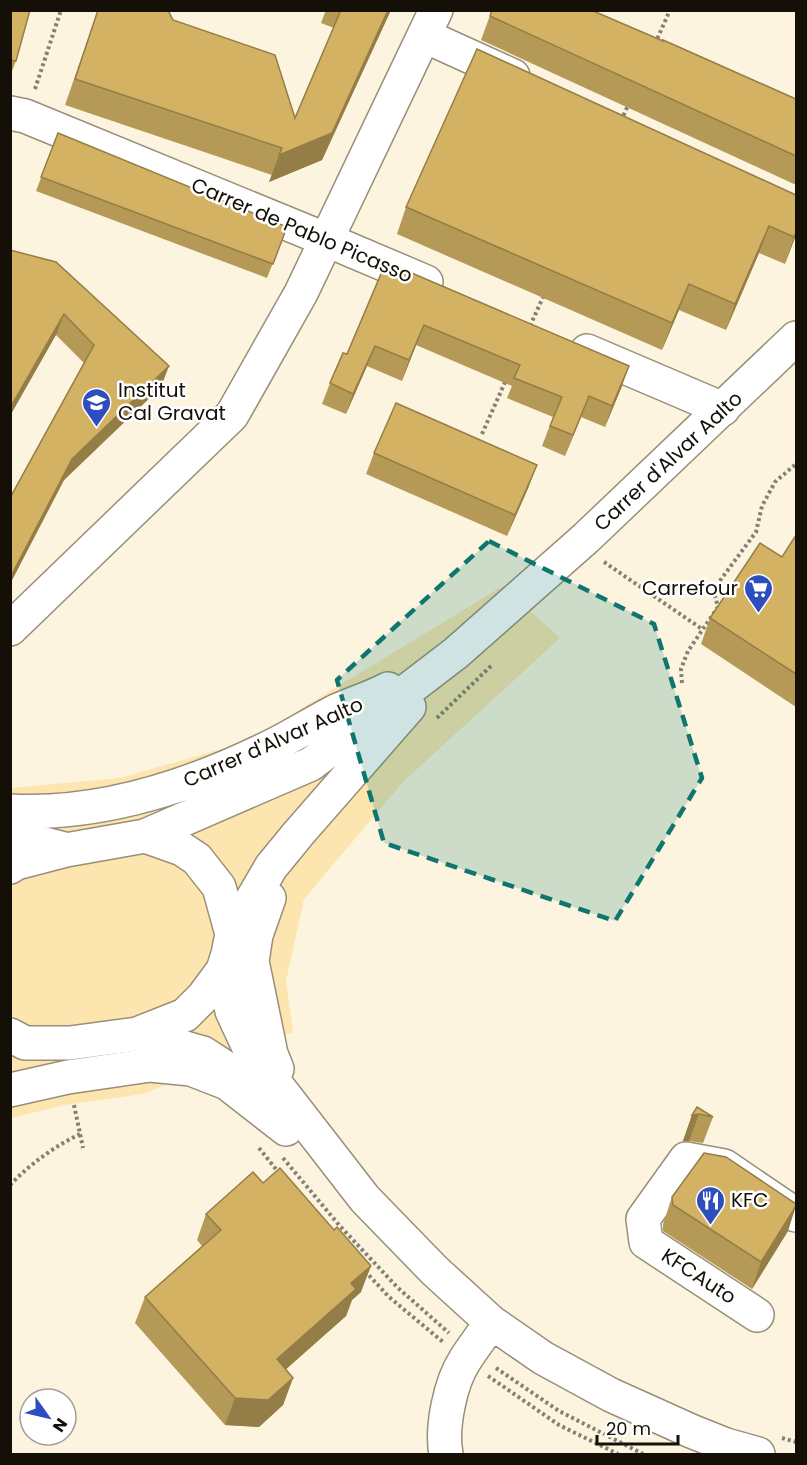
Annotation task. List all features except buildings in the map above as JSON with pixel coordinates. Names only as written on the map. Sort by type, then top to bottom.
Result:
[{"type":"main road","points":[[10,629],[232,415],[301,293],[430,23],[544,90]]},
{"type":"main road","name":"Carrer de Pablo Picasso","points":[[18,115],[455,294]]},
{"type":"main road","points":[[530,327],[723,409]]},
{"type":"main road","name":"Carrer d'Alvar Aalto","points":[[10,867],[16,863],[66,850],[145,836],[311,764],[456,653],[586,538],[796,339]]},
{"type":"main road","name":"Carrer d'Alvar Aalto","points":[[10,811],[87,809],[142,797],[184,784],[228,767],[274,745],[335,711],[373,697],[456,653]]},
{"type":"main road","name":"Carrer d'Alvar Aalto","points":[[232,934],[271,867],[456,653]]},
{"type":"main road","points":[[288,1115],[270,1054],[252,961],[256,935],[266,904],[286,866],[298,834]]},
{"type":"main road","points":[[10,835],[66,850]]},
{"type":"main road","points":[[10,1035],[25,1043],[70,1043],[137,1034],[185,1015],[203,997],[223,970],[232,934],[219,887],[197,859],[182,849],[145,836]]},
{"type":"main road","points":[[223,970],[232,1011],[251,1052],[288,1115],[312,1164],[400,1267],[479,1340],[516,1364],[568,1395],[698,1455]]},
{"type":"main road","points":[[137,1034],[203,1053],[250,1084],[288,1115]]},
{"type":"main road","points":[[10,1090],[68,1077],[150,1065],[190,1070],[227,1083],[288,1115]]},
{"type":"main road","name":"KFCAuto","points":[[757,1315],[646,1242],[643,1219],[686,1159],[724,1166],[796,1215]]},
{"type":"main road","points":[[446,1455],[444,1443],[446,1410],[458,1372],[479,1340]]},
{"type":"main road","points":[[479,1340],[543,1358],[611,1395],[717,1442],[758,1455]]},
{"type":"path","points":[[18,115],[61,10]]},
{"type":"path","points":[[651,52],[670,10]]},
{"type":"path","points":[[619,124],[633,93]]},
{"type":"path","points":[[530,327],[544,295]]},
{"type":"path","points":[[482,434],[506,380]]},
{"type":"path","points":[[682,683],[681,669],[688,651],[718,607],[715,596],[719,582],[756,532],[762,506],[775,482],[796,464]]},
{"type":"path","points":[[609,566],[702,629]]},
{"type":"path","points":[[436,719],[494,662]]},
{"type":"path","points":[[68,1077],[83,1148]]},
{"type":"path","points":[[10,1185],[61,1143],[81,1134]]},
{"type":"path","points":[[255,1143],[285,1180]]},
{"type":"path","points":[[360,1266],[389,1297],[479,1340],[559,1425],[618,1455]]},
{"type":"highlighted area","points":[[489,541],[654,624],[702,778],[615,921],[384,843],[337,680]]},
{"type":"shaded area","points":[[503,586],[560,638],[403,782],[304,899],[286,981],[293,1032],[143,1094],[65,1105],[11,1118],[10,788],[120,778],[246,742]]},
{"type":"place","name":"Institut Cal Gravat","points":[[97,428]]},
{"type":"place","name":"Carrefour","points":[[759,614]]},
{"type":"place","name":"KFC","points":[[710,1226]]}]
